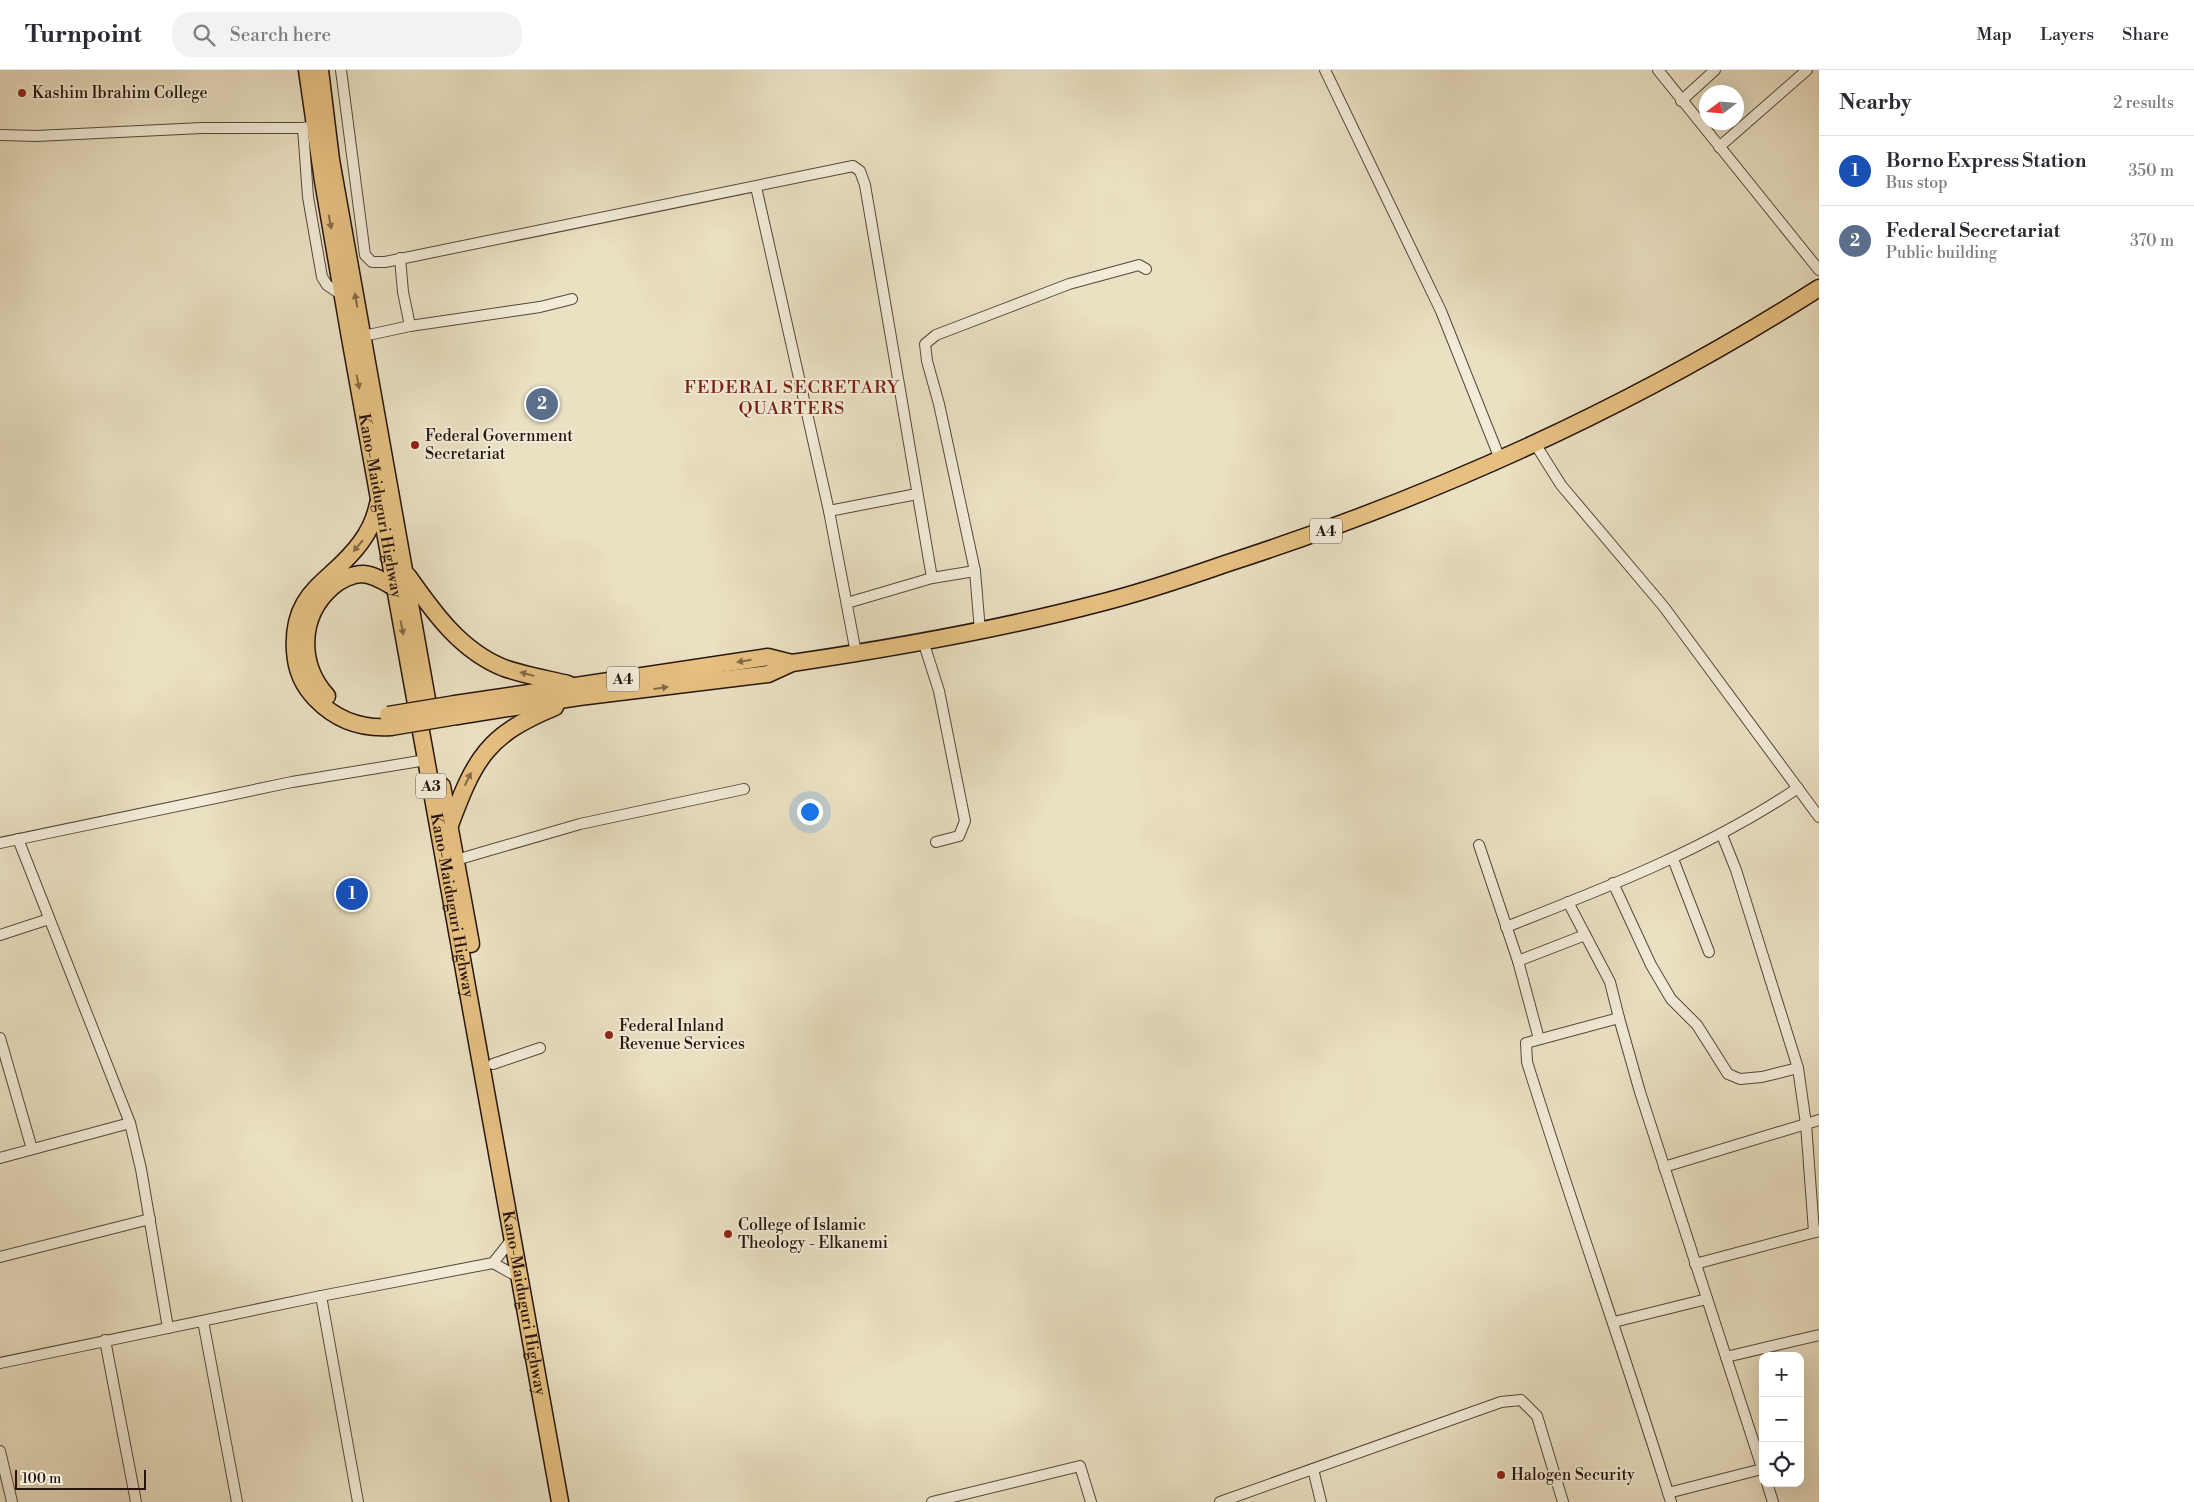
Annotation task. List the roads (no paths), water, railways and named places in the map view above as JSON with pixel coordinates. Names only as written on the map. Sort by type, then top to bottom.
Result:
[{"type":"highway","name":"Kano-Maiduguri Highway","points":[[308,70],[308,127],[342,295],[356,337],[404,571],[571,1502]]},
{"type":"highway","name":"Kano-Maiduguri Highway","points":[[320,70],[379,502],[560,1502]]},
{"type":"highway","name":"A4","points":[[379,502],[374,519],[360,544],[314,589],[306,601],[295,628],[295,654],[298,670],[314,698],[340,719],[367,727],[390,721],[577,691],[768,657],[792,663],[856,653],[980,631],[1097,604],[1257,554],[1345,524],[1500,459],[1652,384],[1819,288]]},
{"type":"highway","points":[[404,571],[426,603],[452,634],[477,654],[504,668],[577,691]]},
{"type":"highway","name":"A4","points":[[390,721],[347,710],[326,696],[316,681],[309,664],[306,634],[307,624],[315,605],[337,582],[364,574],[373,576],[395,588]]},
{"type":"highway","points":[[450,825],[475,765],[489,747],[505,732],[577,691]]},
{"type":"street","points":[[342,70],[366,255],[372,262],[385,262],[853,166],[860,171],[865,184],[932,578]]},
{"type":"street","points":[[1325,70],[1441,311],[1500,459]]},
{"type":"street","points":[[1658,70],[1681,101],[1819,270]]},
{"type":"street","points":[[1681,101],[1715,70]]},
{"type":"street","points":[[1719,147],[1807,70]]},
{"type":"street","points":[[0,136],[202,128],[308,127]]},
{"type":"street","points":[[756,187],[829,511],[856,653]]},
{"type":"street","points":[[400,258],[403,292],[410,326]]},
{"type":"street","points":[[980,631],[975,571],[939,404],[927,361],[926,344],[936,335],[959,328],[1069,284],[1139,265],[1146,269]]},
{"type":"street","points":[[356,337],[410,326],[540,307],[572,299]]},
{"type":"street","points":[[1534,442],[1561,484],[1664,607],[1819,817]]},
{"type":"street","points":[[829,511],[917,494]]},
{"type":"street","points":[[847,604],[932,578],[975,571]]},
{"type":"street","points":[[924,641],[939,691],[965,821],[959,836],[936,842]]},
{"type":"street","points":[[0,843],[292,782],[426,760]]},
{"type":"street","points":[[1506,926],[1673,859],[1761,813],[1798,788]]},
{"type":"street","points":[[456,860],[580,824],[744,789]]},
{"type":"street","points":[[1695,1264],[1817,1231],[1798,1068],[1736,870],[1722,835]]},
{"type":"street","points":[[18,838],[130,1123],[141,1169],[168,1328]]},
{"type":"street","points":[[1480,844],[1518,961],[1539,1039]]},
{"type":"street","points":[[1673,859],[1709,952]]},
{"type":"street","points":[[1613,883],[1651,965],[1671,999],[1697,1025],[1728,1074],[1740,1080],[1798,1068]]},
{"type":"street","points":[[1568,902],[1610,982],[1664,1167],[1759,1461]]},
{"type":"street","points":[[0,935],[49,919]]},
{"type":"street","points":[[1518,961],[1585,935]]},
{"type":"street","points":[[1619,1018],[1526,1044],[1527,1062],[1566,1186],[1614,1322],[1670,1498],[1759,1471]]},
{"type":"street","points":[[0,1038],[32,1149]]},
{"type":"street","points":[[493,1064],[540,1048]]},
{"type":"street","points":[[1664,1167],[1819,1120]]},
{"type":"street","points":[[0,1158],[130,1123]]},
{"type":"street","points":[[0,1257],[150,1219]]},
{"type":"street","points":[[493,1263],[512,1239]]},
{"type":"street","points":[[0,1363],[104,1340],[493,1263],[520,1278]]},
{"type":"street","points":[[321,1296],[358,1502]]},
{"type":"street","points":[[1614,1322],[1707,1300]]},
{"type":"street","points":[[203,1321],[237,1502]]},
{"type":"street","points":[[1726,1357],[1819,1335]]},
{"type":"street","points":[[104,1340],[136,1502]]},
{"type":"street","points":[[1220,1502],[1501,1402],[1521,1400],[1537,1416],[1563,1502]]},
{"type":"street","points":[[0,1451],[12,1502]]},
{"type":"street","points":[[932,1502],[1080,1466],[1091,1502]]},
{"type":"street","points":[[1314,1469],[1321,1502]]},
{"type":"street","points":[[1768,1487],[1773,1502]]},
{"type":"place","name":"Kashim Ibrahim College","points":[[22,93]]},
{"type":"place","name":"Federal Secretariat","points":[[542,404]]},
{"type":"place","name":"Federal Government Secretariat","points":[[415,445]]},
{"type":"place","name":"Borno Express Station","points":[[352,894]]},
{"type":"place","name":"Federal Inland Revenue Services","points":[[609,1035]]},
{"type":"place","name":"College of Islamic Theology - Elkanemi","points":[[728,1234]]},
{"type":"place","name":"Halogen Security","points":[[1501,1475]]},
{"type":"district","name":"FEDERAL SECRETARY QUARTERS","points":[[792,397]]}]
